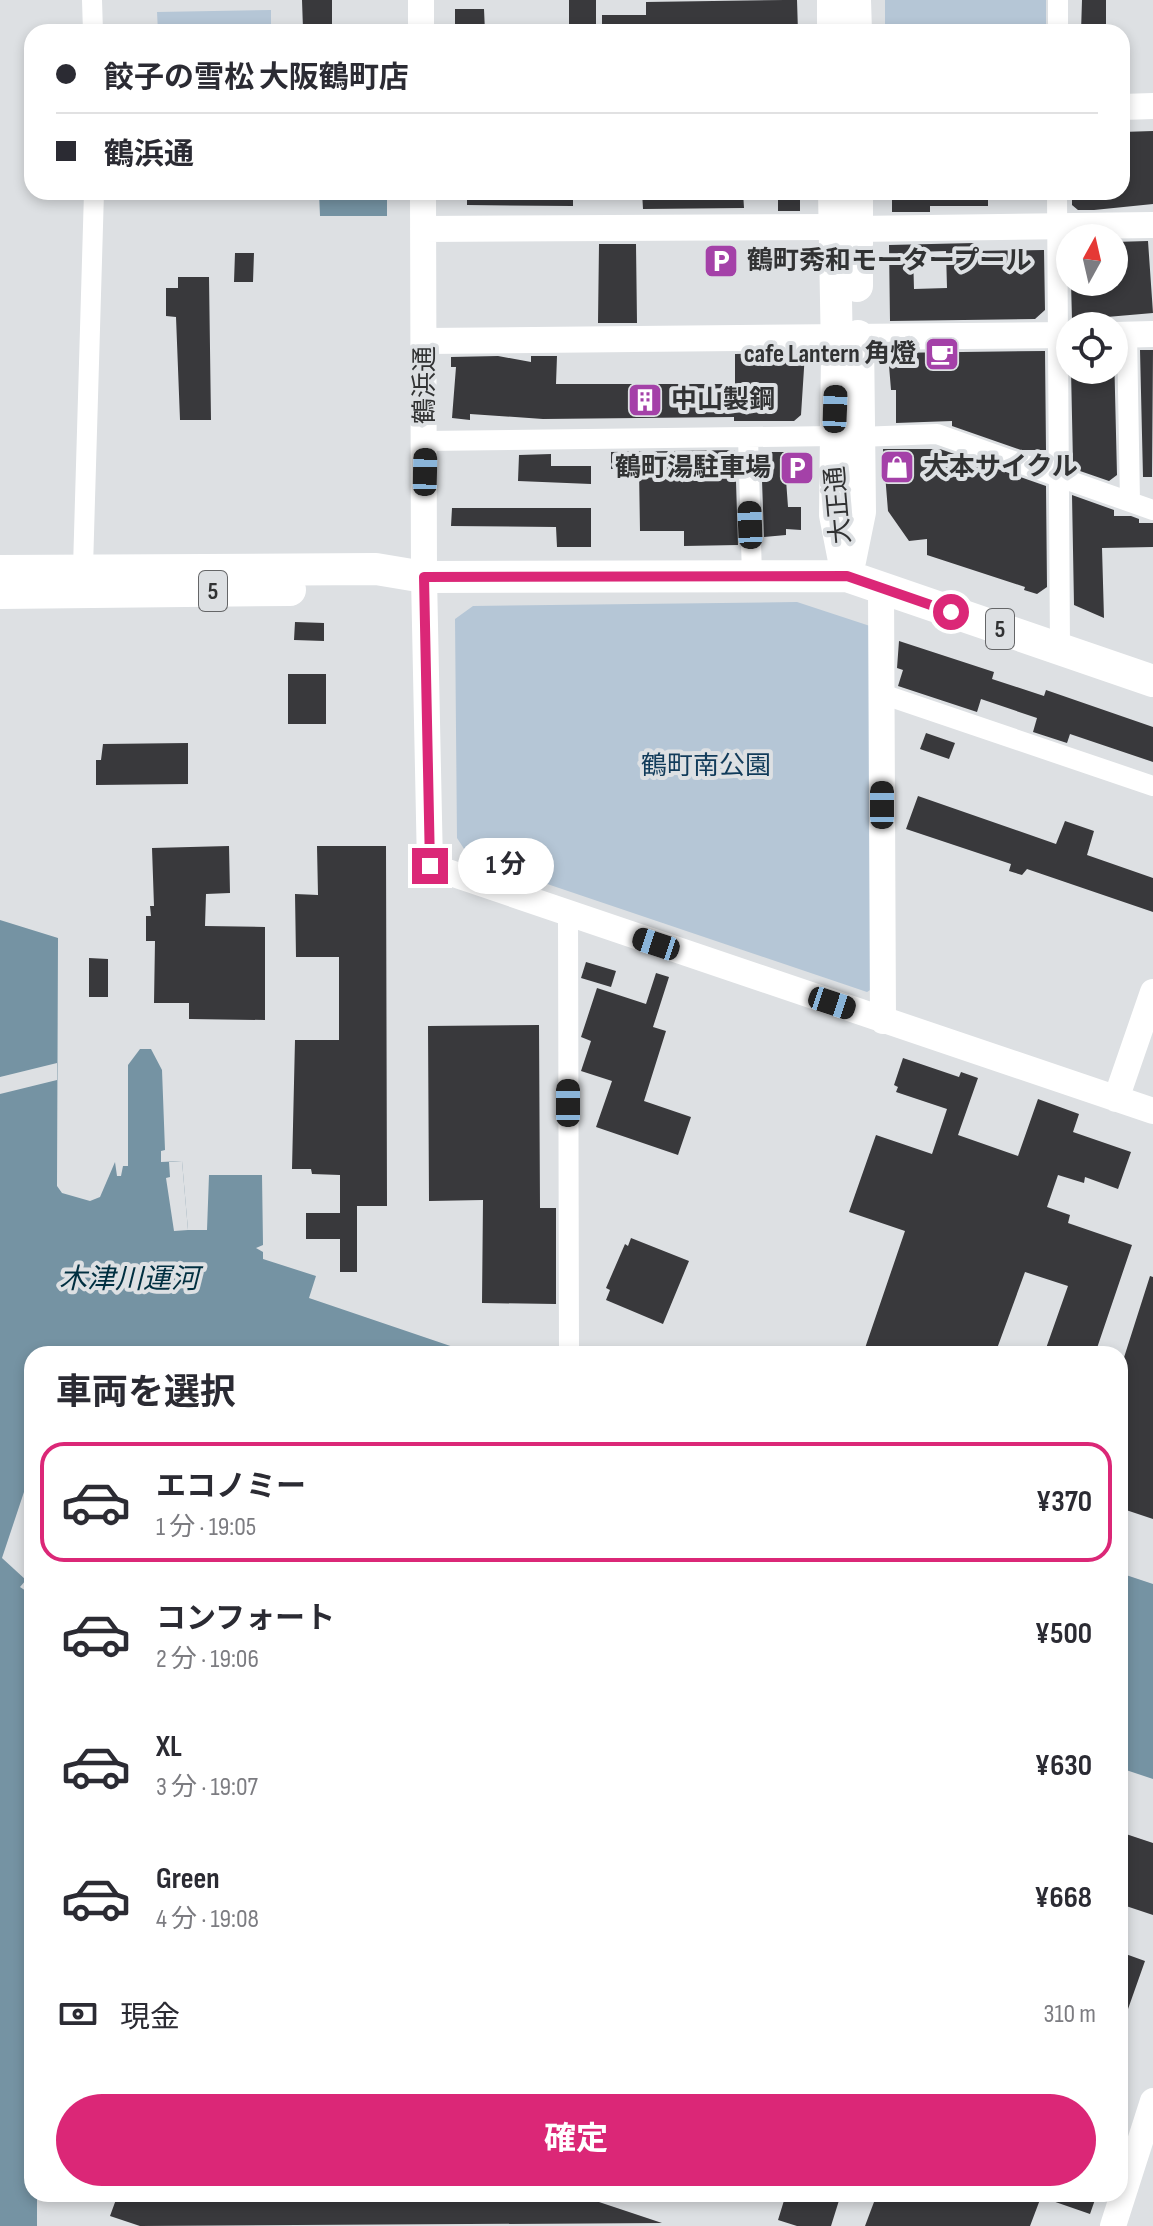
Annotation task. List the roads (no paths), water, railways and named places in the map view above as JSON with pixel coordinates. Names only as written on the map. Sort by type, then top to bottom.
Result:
[{"type":"main road","points":[[833,0],[833,24]]},
{"type":"main road","points":[[855,0],[856,24]]},
{"type":"main road","name":"大正通","points":[[836,200],[845,228],[848,336],[846,437],[835,515],[847,576]]},
{"type":"main road","name":"大正通","points":[[845,228],[854,200]]},
{"type":"main road","name":"5","points":[[0,571],[83,568],[376,569],[424,577],[847,576],[1153,681]]},
{"type":"main road","name":"5","points":[[0,593],[374,590],[424,577]]},
{"type":"street","points":[[92,0],[93,24]]},
{"type":"street","points":[[421,0],[421,24]]},
{"type":"street","points":[[1058,0],[1058,24]]},
{"type":"street","points":[[1130,107],[1153,106]]},
{"type":"street","points":[[83,568],[94,200]]},
{"type":"street","name":"鶴浜通","points":[[423,200],[424,577],[430,866],[568,914]]},
{"type":"street","points":[[1056,224],[1057,200]]},
{"type":"street","points":[[1128,225],[1153,225]]},
{"type":"street","points":[[423,229],[1056,226]]},
{"type":"street","points":[[1130,502],[1131,334]]},
{"type":"street","points":[[425,341],[1056,335]]},
{"type":"street","points":[[1060,649],[1058,477],[1061,384]]},
{"type":"street","points":[[425,441],[937,434],[1153,510]]},
{"type":"street","points":[[748,437],[752,576]]},
{"type":"street","points":[[881,588],[883,1021]]},
{"type":"street","points":[[882,694],[1153,786]]},
{"type":"street","points":[[569,1346],[568,914],[1153,1111]]},
{"type":"street","points":[[1116,1099],[1153,992]]},
{"type":"street","points":[[1128,2179],[1153,2101]]},
{"type":"street","points":[[1113,2226],[1121,2202]]},
{"type":"water","points":[[319,200],[387,200],[387,216],[320,216]]},
{"type":"water","name":"木津川運河","points":[[0,920],[58,938],[57,1186],[62,1193],[90,1201],[100,1197],[115,1162],[117,1176],[121,1176],[123,1166],[128,1166],[128,1065],[140,1049],[151,1049],[162,1070],[165,1150],[161,1151],[161,1162],[182,1161],[188,1230],[207,1230],[209,1175],[262,1175],[263,1245],[256,1248],[263,1252],[263,1259],[316,1276],[309,1298],[450,1346],[24,1346],[24,1492],[2,1558],[24,1578],[20,1587],[24,1590],[24,2202],[37,2202],[37,2226],[0,2226]]},
{"type":"water","points":[[1128,1576],[1153,1584],[1153,1779],[1128,1771]]},
{"type":"place","name":"鶴町秀和モータープール","points":[[721,261]]},
{"type":"place","name":"cafe Lantern 角燈","points":[[942,354]]},
{"type":"place","name":"中山製鋼","points":[[645,400]]},
{"type":"place","name":"大本サイクル","points":[[897,467]]},
{"type":"place","name":"鶴町湯駐車場","points":[[797,468]]},
{"type":"park label","name":"鶴町南公園","points":[[706,766]]}]
